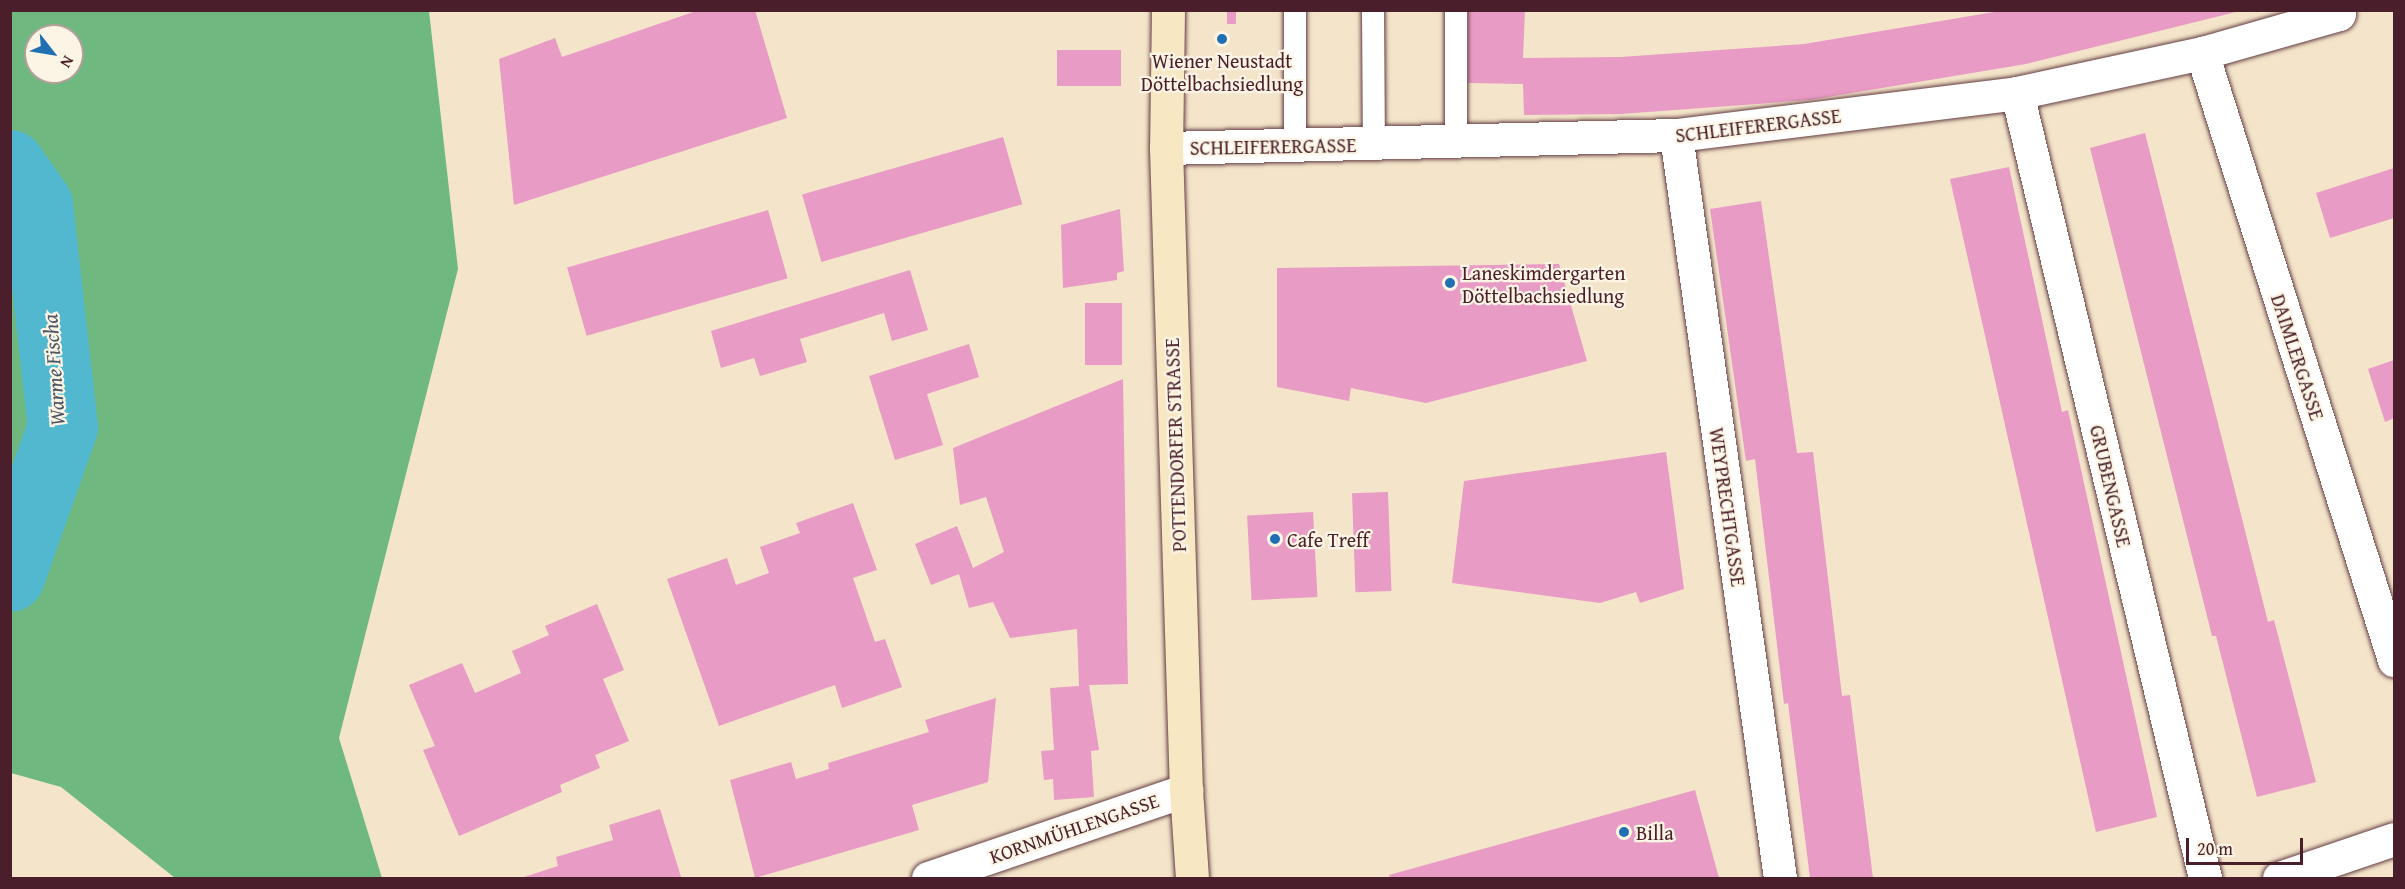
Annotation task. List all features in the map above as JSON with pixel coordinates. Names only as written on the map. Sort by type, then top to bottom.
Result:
[{"type":"main road","name":"POTTENDORFER STRASSE","points":[[1168,10],[1166,148],[1186,790],[1192,879]]},
{"type":"street","name":"SCHLEIFERERGASSE","points":[[1166,148],[1676,135],[2017,93],[2202,54],[2339,12]]},
{"type":"street","name":"DAIMLERGASSE","points":[[2202,54],[2394,660]]},
{"type":"street","name":"GRUBENGASSE","points":[[2017,93],[2205,879]]},
{"type":"street","name":"WEYPRECHTGASSE","points":[[1676,135],[1780,879]]},
{"type":"street","name":"KORNMÜHLENGASSE","points":[[928,879],[1186,790]]},
{"type":"street","points":[[2279,879],[2394,839]]},
{"type":"lane","points":[[1295,10],[1295,146]]},
{"type":"lane","points":[[1373,10],[1374,144]]},
{"type":"lane","points":[[1456,10],[1456,142]]},
{"type":"green space","points":[[10,11],[429,11],[458,269],[339,738],[382,878],[175,878],[61,787],[11,773]]},
{"type":"building","points":[[699,10],[755,10],[787,118],[514,205],[499,59],[555,38],[562,57]]},
{"type":"building","points":[[1227,10],[1236,10],[1236,24],[1227,24]]},
{"type":"building","points":[[1468,10],[1525,10],[1523,58],[1621,57],[1804,44],[2006,10],[2240,11],[2026,64],[1810,100],[1621,114],[1524,115],[1523,84],[1468,83]]},
{"type":"building","points":[[1057,50],[1121,50],[1121,86],[1057,86]]},
{"type":"building","points":[[2145,133],[2268,622],[2274,620],[2316,782],[2257,797],[2216,636],[2212,636],[2090,148]]},
{"type":"building","points":[[1003,137],[1022,204],[821,262],[802,195]]},
{"type":"building","points":[[2009,167],[2062,412],[2068,410],[2157,817],[2096,832],[1950,179]]},
{"type":"building","points":[[2394,168],[2394,218],[2330,238],[2316,193]]},
{"type":"building","points":[[1761,201],[1797,453],[1813,452],[1842,696],[1850,695],[1873,878],[1810,878],[1788,703],[1784,704],[1755,459],[1746,461],[1710,209]]},
{"type":"building","points":[[1120,209],[1124,271],[1117,273],[1117,280],[1063,288],[1061,225]]},
{"type":"building","points":[[768,210],[788,278],[587,336],[567,268]]},
{"type":"building","points":[[1559,264],[1587,361],[1426,403],[1351,388],[1349,401],[1277,387],[1277,268]]},
{"type":"building","points":[[910,270],[928,330],[892,341],[884,313],[800,339],[807,362],[760,376],[754,358],[721,368],[711,331]]},
{"type":"building","points":[[1085,303],[1122,303],[1122,365],[1085,365]]},
{"type":"building","points":[[969,344],[979,377],[927,394],[943,445],[895,460],[869,376]]},
{"type":"building","points":[[2394,360],[2394,418],[2385,422],[2368,369]]},
{"type":"building","points":[[1123,379],[1128,684],[1089,685],[1099,750],[1091,751],[1094,797],[1054,800],[1053,779],[1044,780],[1041,751],[1054,750],[1050,688],[1079,686],[1077,629],[1010,638],[993,602],[969,608],[959,574],[931,585],[915,544],[957,526],[973,568],[1004,552],[986,497],[960,505],[953,448]]},
{"type":"building","points":[[1666,452],[1684,589],[1640,603],[1636,592],[1600,603],[1452,583],[1464,481]]},
{"type":"building","points":[[1388,492],[1391,591],[1355,592],[1352,493]]},
{"type":"building","points":[[853,503],[877,570],[853,578],[875,642],[885,639],[902,687],[842,708],[835,685],[719,726],[667,579],[727,558],[736,585],[769,573],[760,547],[800,533],[796,523]]},
{"type":"building","points":[[1313,512],[1317,597],[1252,600],[1247,515]]},
{"type":"building","points":[[597,604],[624,670],[603,679],[629,741],[595,755],[600,768],[560,785],[562,792],[459,836],[423,750],[435,746],[409,685],[462,663],[475,693],[521,673],[512,651],[549,635],[545,626]]},
{"type":"building","points":[[996,698],[988,782],[912,805],[919,830],[755,878],[730,780],[791,762],[796,779],[829,769],[828,763],[929,732],[925,720]]},
{"type":"building","name":"Billa","points":[[1695,790],[1719,878],[1390,878],[1389,875]]},
{"type":"building","points":[[660,809],[681,877],[521,878],[558,866],[556,857],[613,840],[609,825]]},
{"type":"waterway","name":"Warme Fischa","points":[[10,165],[38,205],[63,427],[10,577]]},
{"type":"place","name":"Wiener Neustadt Döttelbachsiedlung","points":[[1222,39]]},
{"type":"place","name":"Laneskimdergarten Döttelbachsiedlung","points":[[1450,283]]},
{"type":"place","name":"Cafe Treff","points":[[1275,539]]},
{"type":"place","name":"Billa","points":[[1624,832]]}]
